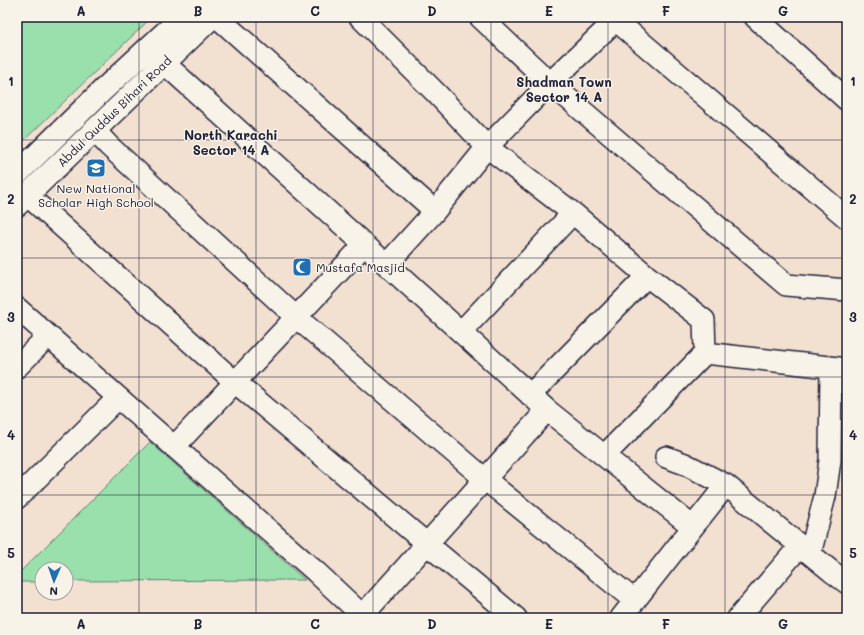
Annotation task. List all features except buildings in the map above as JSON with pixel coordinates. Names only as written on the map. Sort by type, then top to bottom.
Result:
[{"type":"main road","name":"Abdul Quddus Bihari Road","points":[[17,174],[102,90],[182,17]]},
{"type":"main road","name":"Abdul Quddus Bihari Road","points":[[22,200],[212,17]]},
{"type":"street","points":[[217,17],[435,211]]},
{"type":"street","points":[[360,17],[437,94],[487,147],[573,213],[647,276],[704,320],[705,353],[604,456]]},
{"type":"street","points":[[480,17],[550,83],[786,285],[844,286]]},
{"type":"street","points":[[755,17],[847,100]]},
{"type":"street","points":[[387,264],[435,211],[487,147],[615,18],[847,218]]},
{"type":"street","points":[[164,62],[547,410],[693,527]]},
{"type":"street","points":[[94,130],[109,146],[296,317],[486,480],[635,601]]},
{"type":"street","points":[[22,200],[235,382],[516,618]]},
{"type":"street","points":[[461,332],[573,213]]},
{"type":"street","points":[[174,447],[364,245]]},
{"type":"street","points":[[530,395],[647,276]]},
{"type":"street","points":[[17,308],[316,572],[364,617],[547,410]]},
{"type":"street","points":[[17,367],[48,336]]},
{"type":"street","points":[[705,353],[839,368],[825,496],[805,550],[738,618]]},
{"type":"street","points":[[17,498],[118,398]]},
{"type":"street","points":[[666,457],[685,464],[726,485],[847,583]]},
{"type":"street","points":[[622,618],[726,485]]},
{"type":"green space","points":[[17,17],[152,17],[17,147]]},
{"type":"green space","points":[[150,442],[305,580],[74,581],[74,561],[34,561],[34,582],[17,582],[17,575]]},
{"type":"place","name":"New National Scholar High School","points":[[96,168]]},
{"type":"place","name":"Mustafa Masjid","points":[[302,267]]},
{"type":"district","name":"Shadman Town Sector 14 A","points":[[564,88]]},
{"type":"district","name":"North Karachi Sector 14 A","points":[[231,142]]}]
